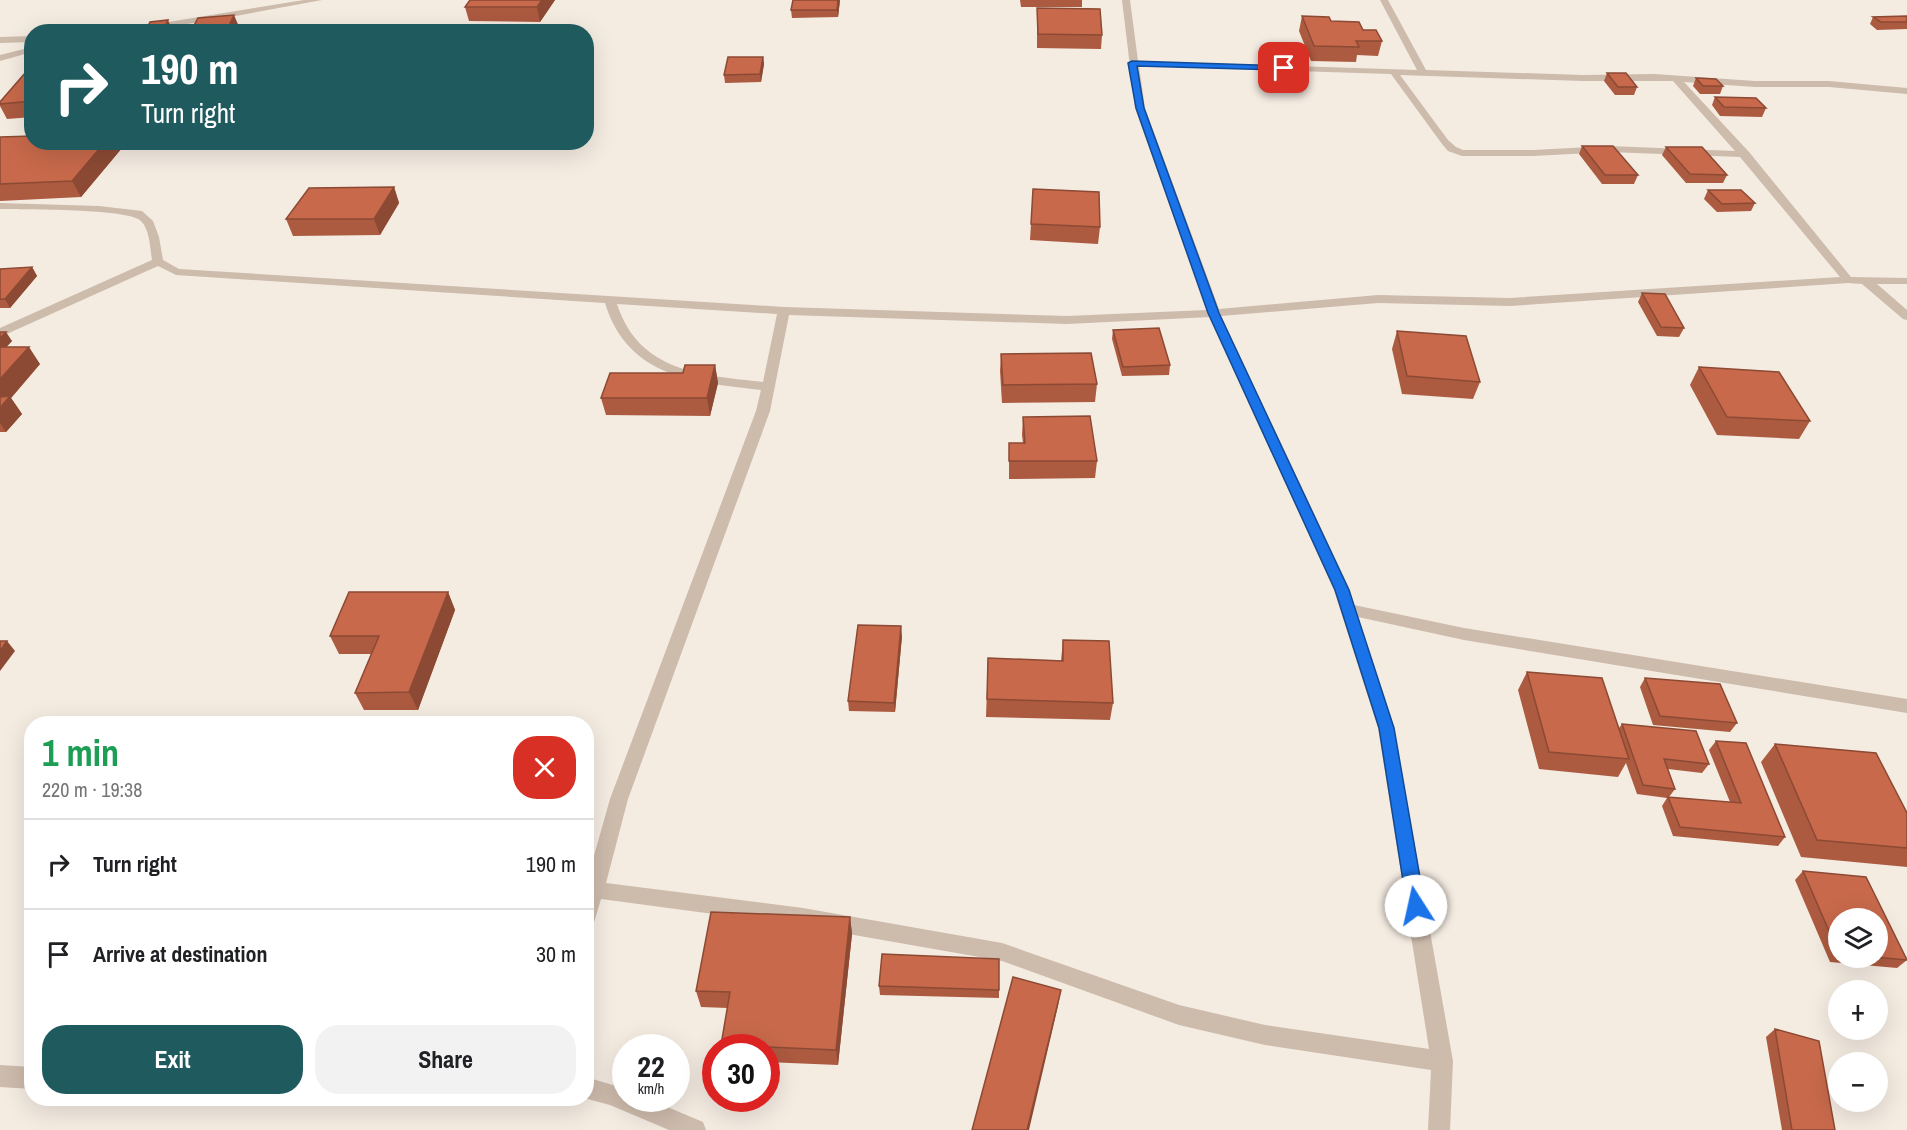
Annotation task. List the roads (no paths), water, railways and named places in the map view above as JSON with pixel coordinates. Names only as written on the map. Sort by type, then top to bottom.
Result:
[{"type":"street","points":[[170,24],[318,0]]},
{"type":"street","points":[[1126,0],[1132,63],[1140,108],[1214,313],[1342,590],[1386,728],[1442,1061],[1440,1130]]},
{"type":"street","points":[[1384,0],[1422,71]]},
{"type":"street","points":[[0,40],[24,39]]},
{"type":"street","points":[[0,58],[24,51]]},
{"type":"street","points":[[1132,63],[1583,78],[1675,78],[1755,84],[1829,84],[1907,91]]},
{"type":"street","points":[[1392,70],[1446,142],[1452,149],[1462,153],[1533,153],[1609,149],[1745,154]]},
{"type":"street","points":[[1675,78],[1745,154],[1848,280]]},
{"type":"street","points":[[0,206],[99,209],[138,213],[148,221],[154,237],[158,262]]},
{"type":"street","points":[[158,262],[176,272],[610,300],[784,311],[1066,320],[1214,313],[1378,299],[1510,302],[1848,280],[1907,282]]},
{"type":"street","points":[[0,333],[158,262]]},
{"type":"street","points":[[1865,280],[1907,316]]},
{"type":"street","points":[[610,300],[620,327],[635,347],[655,363],[693,375],[768,387]]},
{"type":"street","points":[[784,311],[763,411],[619,799],[594,890],[803,917],[1002,952],[1179,1015],[1265,1035],[1442,1061]]},
{"type":"street","points":[[1348,609],[1464,634],[1907,706]]},
{"type":"street","points":[[0,1076],[24,1078]]},
{"type":"street","points":[[594,1090],[611,1094],[695,1130]]}]
